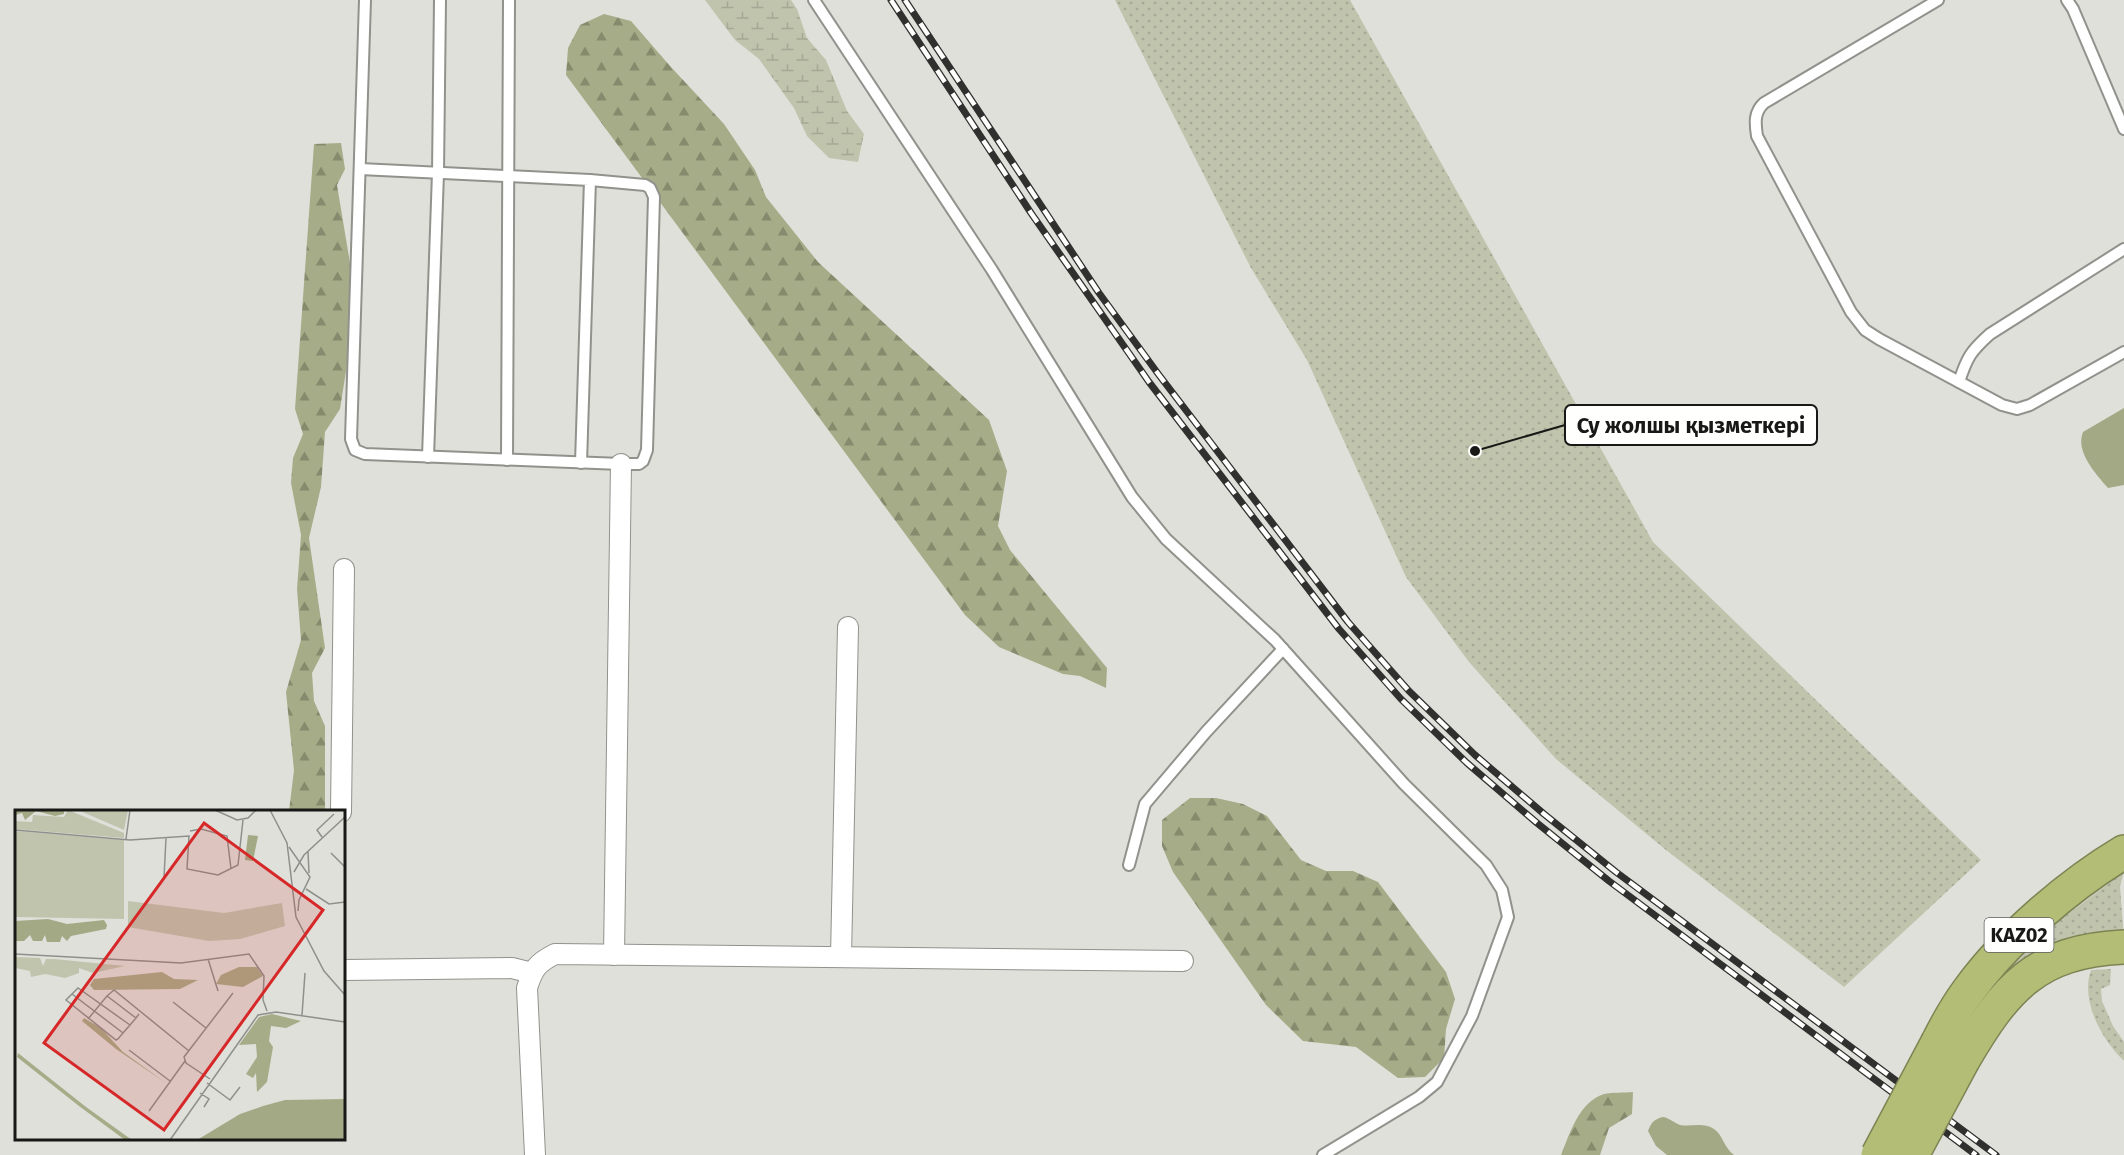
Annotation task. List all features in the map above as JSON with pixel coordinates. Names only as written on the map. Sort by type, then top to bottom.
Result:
[{"type":"highway","name":"KAZ02","points":[[1912,1155],[1950,1051],[1969,990],[1993,961],[2057,900],[2097,869],[2124,852]]},
{"type":"highway","name":"KAZ02","points":[[1878,1155],[1950,1051],[2015,986],[2038,969],[2075,953],[2124,947]]},
{"type":"street","points":[[614,955],[621,464]]},
{"type":"street","points":[[341,810],[344,569]]},
{"type":"street","points":[[841,957],[848,627]]},
{"type":"street","points":[[535,1155],[527,988],[532,973],[541,961],[555,954],[1183,961]]},
{"type":"street","points":[[345,970],[512,968],[532,973]]},
{"type":"lane","points":[[360,170],[590,180],[645,185],[650,188],[654,197],[646,456],[639,464],[365,454],[355,450],[352,445],[360,170],[365,0]]},
{"type":"lane","points":[[428,457],[438,173],[440,0]]},
{"type":"lane","points":[[507,460],[509,0]]},
{"type":"lane","points":[[814,0],[992,270],[1132,497],[1166,539],[1283,649],[1404,784],[1486,865],[1502,890],[1508,917],[1472,1016],[1437,1082],[1419,1097],[1323,1155]]},
{"type":"lane","points":[[1938,0],[1764,103],[1758,108],[1755,120],[1757,136],[1851,312],[1865,330],[1879,339],[2002,405],[2017,409],[2030,405],[2124,352]]},
{"type":"lane","points":[[2067,0],[2073,9],[2124,129]]},
{"type":"lane","points":[[581,463],[590,180]]},
{"type":"lane","points":[[1959,382],[1965,363],[1973,350],[1990,334],[2124,249]]},
{"type":"lane","points":[[1129,865],[1145,804],[1206,732],[1283,649]]},
{"type":"green space","points":[[705,0],[791,0],[797,9],[807,38],[826,60],[847,111],[864,134],[858,162],[829,158],[807,136],[794,108],[759,59],[735,40]]},
{"type":"green space","points":[[1115,0],[1350,0],[1653,542],[1981,860],[1844,987],[1666,850],[1556,759],[1469,662],[1406,577],[1307,360],[1251,268]]},
{"type":"green space","points":[[604,14],[631,21],[724,124],[755,170],[766,197],[818,262],[989,420],[1007,471],[998,526],[1010,550],[1107,668],[1106,688],[1080,676],[1063,674],[999,647],[965,615],[566,75],[568,48],[580,25]]},
{"type":"green space","points":[[341,143],[345,169],[337,185],[355,293],[354,321],[340,409],[325,432],[321,487],[309,538],[325,648],[312,673],[314,701],[325,726],[325,810],[289,810],[294,770],[286,692],[301,640],[297,589],[301,535],[291,483],[293,458],[303,434],[295,409],[314,144]]},
{"type":"green space","points":[[1190,798],[1216,798],[1243,804],[1267,816],[1301,860],[1326,871],[1353,871],[1378,882],[1446,972],[1455,999],[1446,1029],[1444,1058],[1425,1077],[1398,1078],[1356,1047],[1303,1041],[1266,1005],[1173,872],[1162,846],[1162,820]]},
{"type":"green space","points":[[2124,872],[2120,886],[2124,939],[2060,942],[2000,972],[2036,938]]},
{"type":"green space","points":[[2111,969],[2110,985],[2101,989],[2102,1001],[2113,1026],[2124,1042],[2124,1061],[2101,1031],[2088,994],[2091,970]]},
{"type":"green space","points":[[1633,1092],[1632,1114],[1609,1128],[1600,1155],[1561,1155],[1576,1119],[1588,1104],[1604,1094]]},
{"type":"shaded area","points":[[2124,408],[2124,485],[2108,488],[2084,455],[2081,440],[2083,432]]},
{"type":"shaded area","points":[[1663,1117],[1680,1125],[1710,1127],[1720,1135],[1734,1155],[1667,1155],[1656,1146],[1648,1131],[1653,1122]]},
{"type":"railway","points":[[891,0],[1031,213],[1149,382],[1339,629],[1401,699],[1467,763],[1609,881],[1976,1155]]},
{"type":"railway","points":[[905,0],[1099,293],[1348,622],[1409,691],[1475,755],[1616,872],[1996,1155]]},
{"type":"place","name":"Су жолшы қызметкері","points":[[1475,451]]}]
